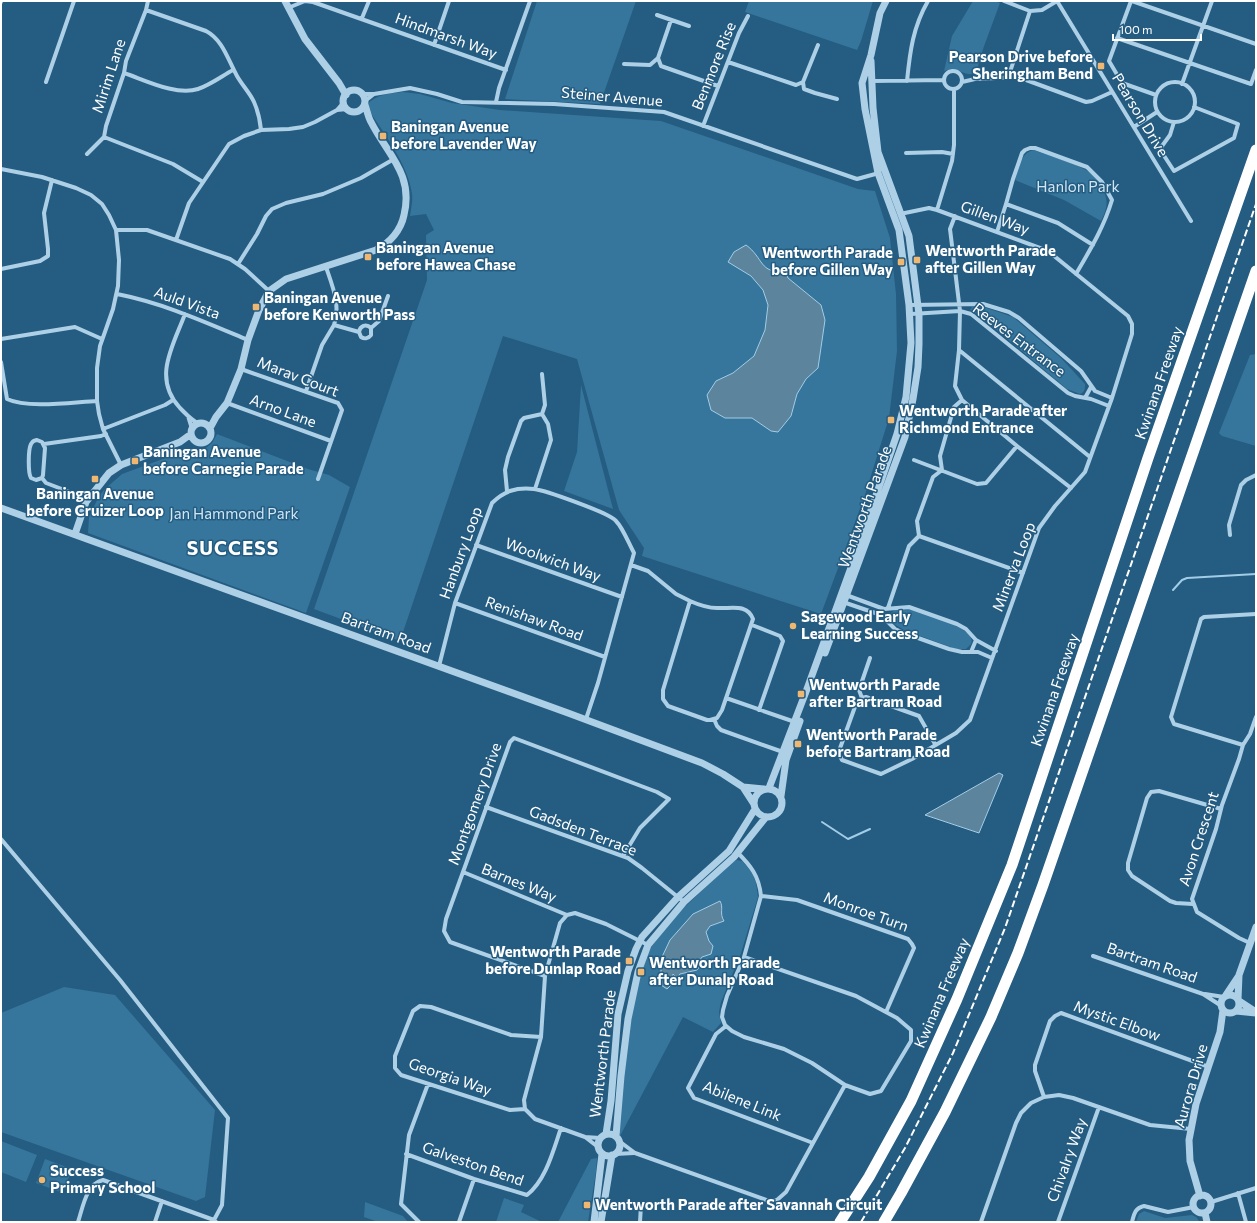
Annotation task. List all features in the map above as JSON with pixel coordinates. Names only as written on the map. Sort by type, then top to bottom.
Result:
[{"type":"highway","name":"Kwinana Freeway","points":[[840,1222],[868,1177],[911,1101],[957,1000],[1012,865],[1148,458],[1256,150]]},
{"type":"highway","points":[[884,1222],[902,1193],[945,1112],[991,1017],[1018,953],[1256,271]]},
{"type":"street","points":[[46,82],[74,1]]},
{"type":"street","name":"Mirim Lane","points":[[87,154],[104,137],[106,126],[124,73],[126,60],[146,10],[148,1]]},
{"type":"street","name":"Hindmarsh Way","points":[[287,4],[305,1],[313,2],[506,70]]},
{"type":"street","points":[[362,18],[369,1]]},
{"type":"street","points":[[434,45],[449,1]]},
{"type":"street","points":[[496,102],[530,1]]},
{"type":"street","name":"Wentworth Parade","points":[[598,1147],[598,1142],[603,1136],[611,1101],[618,1014],[628,971],[636,949],[640,940],[729,851],[755,806],[756,795],[766,789],[784,752],[905,437],[918,368],[918,304],[909,236],[897,215],[882,172],[865,109],[862,83],[871,55],[880,13],[886,1]]},
{"type":"street","points":[[907,81],[913,34],[928,1]]},
{"type":"street","points":[[1004,1],[1030,11],[1042,10],[1057,1]]},
{"type":"street","name":"Pearson Drive","points":[[1057,1],[1191,220]]},
{"type":"street","points":[[1156,95],[1122,83],[1109,61],[1131,1],[1256,44]]},
{"type":"street","points":[[1182,84],[1212,1]]},
{"type":"street","points":[[287,4],[305,39],[340,83],[354,112],[370,122]]},
{"type":"street","points":[[146,10],[206,31],[213,35],[220,43],[233,70],[254,102],[259,117],[261,130]]},
{"type":"street","points":[[1010,78],[1010,72],[1030,11]]},
{"type":"street","points":[[657,15],[689,26]]},
{"type":"street","name":"Benmore Rise","points":[[703,126],[739,33],[748,16]]},
{"type":"street","points":[[624,64],[650,65],[658,58],[671,20]]},
{"type":"street","points":[[1117,38],[1251,84],[1256,70]]},
{"type":"street","points":[[818,45],[803,82],[804,89],[837,99]]},
{"type":"street","name":"Wentworth Parade","points":[[871,55],[878,152],[882,172]]},
{"type":"street","points":[[658,58],[661,66],[718,86]]},
{"type":"street","points":[[728,62],[796,86],[803,82]]},
{"type":"street","points":[[124,73],[170,89],[189,91],[199,89],[233,70]]},
{"type":"street","points":[[955,71],[961,75],[962,82],[959,88],[954,90],[947,88],[943,80],[946,74],[955,71]]},
{"type":"street","points":[[962,82],[974,78],[1018,78],[1086,102],[1092,101],[1112,92]]},
{"type":"street","points":[[872,81],[943,80]]},
{"type":"street","points":[[1176,83],[1182,84],[1191,91],[1194,96],[1194,107],[1191,114],[1186,118],[1174,122],[1167,121],[1157,112],[1155,106],[1156,95],[1164,86],[1176,83]]},
{"type":"street","name":"Steiner Avenue","points":[[362,94],[374,94],[410,88],[437,94],[462,102],[554,104],[664,112],[857,179],[882,172]]},
{"type":"street","points":[[937,210],[953,154],[954,90]]},
{"type":"street","points":[[176,240],[189,203],[229,144],[244,136],[261,130],[289,129],[315,122],[337,110],[355,91],[362,94],[370,122],[395,158],[404,183],[407,198],[403,221],[400,228],[382,247],[326,267],[308,271],[286,279],[269,291],[261,303],[248,340],[241,369],[227,403],[216,417],[210,428],[210,438],[200,443],[180,442]]},
{"type":"street","name":"Steiner Avenue","points":[[365,103],[374,94]]},
{"type":"street","points":[[337,110],[347,99]]},
{"type":"street","points":[[354,112],[361,109],[365,103]]},
{"type":"street","points":[[1174,122],[1170,135],[1162,146],[1161,151],[1174,171],[1234,138],[1238,124],[1194,107]]},
{"type":"street","points":[[1134,127],[1157,112]]},
{"type":"street","points":[[104,137],[173,164],[203,182]]},
{"type":"street","points":[[997,232],[1017,166],[1022,153],[1025,150],[1035,148],[1087,167],[1102,182],[1112,200],[1094,245],[1076,274]]},
{"type":"street","points":[[906,152],[942,152],[953,154]]},
{"type":"street","points":[[238,264],[257,234],[266,216],[272,209],[286,203],[323,194],[361,178],[395,158]]},
{"type":"street","points":[[1,169],[31,174],[52,180],[91,195],[102,204],[116,230],[119,260],[117,294],[100,346],[97,368],[97,401],[103,429],[121,465]]},
{"type":"street","points":[[1,269],[40,261],[48,256],[44,213],[52,180]]},
{"type":"street","points":[[1006,204],[1058,223],[1094,245]]},
{"type":"street","name":"Gillen Way","points":[[897,215],[929,208],[955,216],[1048,251],[1128,316],[1132,324]]},
{"type":"street","name":"Wentworth Parade","points":[[601,1222],[613,1155],[619,1148],[617,1139],[621,1076],[628,1018],[638,972],[648,945],[681,900],[738,853],[766,817],[776,814],[781,809],[783,803],[781,796],[786,760],[843,598],[897,434],[906,397],[910,367],[911,314],[897,215]]},
{"type":"street","points":[[955,216],[950,229],[960,304],[959,350],[955,386],[962,400],[1016,446],[1071,488]]},
{"type":"street","points":[[116,230],[147,230],[230,259],[238,264],[269,291]]},
{"type":"street","points":[[306,391],[322,345],[336,319],[337,306],[326,267]]},
{"type":"street","name":"Auld Vista","points":[[117,294],[151,302],[248,340]]},
{"type":"street","points":[[334,325],[359,332],[361,337],[367,338],[371,335],[371,328],[378,321],[388,296]]},
{"type":"street","name":"Reeves Entrance","points":[[910,305],[983,304],[1009,312],[1019,318],[1082,371],[1091,387]]},
{"type":"street","name":"Reeves Entrance","points":[[911,314],[960,310],[971,314],[1068,393],[1108,406]]},
{"type":"street","points":[[184,314],[166,365],[166,385],[173,400],[187,416],[210,428]]},
{"type":"street","name":"Minerva Loop","points":[[862,698],[856,704],[839,751],[840,756],[842,760],[881,774],[912,759],[965,726],[970,720],[1039,528],[1054,506],[1085,472],[1112,398],[1132,334],[1132,324]]},
{"type":"street","points":[[359,332],[359,329],[363,326],[371,328]]},
{"type":"street","points":[[1,339],[74,327],[102,339]]},
{"type":"street","points":[[959,350],[1090,457]]},
{"type":"street","points":[[1,362],[7,399],[13,402],[46,404],[97,401]]},
{"type":"street","name":"Marav Court","points":[[241,369],[338,403],[342,410],[318,479]]},
{"type":"street","points":[[535,489],[551,440],[548,424],[542,414],[545,405],[542,374]]},
{"type":"street","points":[[1085,398],[1091,387],[1095,391],[1112,398]]},
{"type":"street","points":[[103,429],[165,405],[173,400]]},
{"type":"street","points":[[942,470],[940,456],[954,407],[962,400]]},
{"type":"street","name":"Arno Lane","points":[[227,403],[331,441]]},
{"type":"street","points":[[542,414],[524,418],[521,421],[507,464],[507,491],[535,489],[600,511],[616,520],[634,553],[598,683],[586,719]]},
{"type":"street","points":[[187,416],[196,442]]},
{"type":"street","points":[[75,534],[86,502],[109,473],[121,465],[180,442],[201,424],[216,417]]},
{"type":"street","points":[[42,478],[36,480],[29,475],[28,472],[30,446],[32,443],[37,440],[44,444],[106,434]]},
{"type":"street","points":[[44,444],[42,478],[44,482],[75,494],[86,502]]},
{"type":"street","points":[[914,460],[977,484],[986,483],[1016,446]]},
{"type":"street","points":[[919,536],[917,521],[933,477],[942,470]]},
{"type":"street","points":[[1230,535],[1229,525],[1241,486],[1246,480],[1256,475]]},
{"type":"street","name":"Hanbury Loop","points":[[439,666],[455,603],[492,503],[507,491]]},
{"type":"street","name":"Bartram Road","points":[[1,505],[15,513]]},
{"type":"street","name":"Bartram Road","points":[[1,508],[586,719],[702,763],[743,787],[755,806]]},
{"type":"street","points":[[888,608],[909,546],[919,536]]},
{"type":"street","points":[[919,536],[1023,573]]},
{"type":"street","name":"Woolwich Way","points":[[476,545],[622,597]]},
{"type":"street","points":[[631,565],[648,571],[676,594],[690,601],[708,607],[742,608],[750,612],[753,619],[752,625],[726,698],[719,715],[714,719],[707,720],[668,706],[663,699],[663,690],[690,601]]},
{"type":"street","points":[[843,598],[884,608],[909,607],[957,624],[966,629],[976,640],[996,651]]},
{"type":"street","points":[[843,598],[881,615],[895,629],[904,633],[949,649],[962,652],[978,652],[992,658]]},
{"type":"street","name":"Renishaw Road","points":[[455,603],[605,657]]},
{"type":"street","points":[[1243,745],[1174,724],[1171,717],[1201,620],[1204,617],[1256,614]]},
{"type":"street","points":[[752,625],[780,636],[783,641],[759,710]]},
{"type":"street","points":[[971,652],[976,640]]},
{"type":"street","points":[[870,658],[859,690],[862,698],[871,698],[919,716],[935,744]]},
{"type":"street","points":[[726,698],[795,722]]},
{"type":"street","name":"Avon Crescent","points":[[1250,943],[1238,938],[1197,912],[1193,904],[1193,894],[1243,745],[1250,734],[1256,716]]},
{"type":"street","points":[[714,719],[721,730],[784,752]]},
{"type":"street","name":"Montgomery Drive","points":[[545,976],[450,942],[444,931],[446,919],[486,807],[510,742],[514,738],[657,792],[669,799],[640,828],[623,856]]},
{"type":"street","name":"Bartram Road","points":[[743,787],[766,789]]},
{"type":"street","points":[[766,789],[774,789],[781,796]]},
{"type":"street","points":[[1193,904],[1176,903],[1170,900],[1132,876],[1128,870],[1128,863],[1147,798],[1151,792],[1159,791],[1221,808]]},
{"type":"street","points":[[755,806],[762,815],[766,817]]},
{"type":"street","name":"Gadsden Terrace","points":[[486,807],[628,858],[681,900]]},
{"type":"street","points":[[1,839],[120,980],[228,1118],[224,1152],[222,1205],[215,1221],[103,1180],[96,1182],[90,1187],[78,1222]]},
{"type":"street","points":[[731,847],[756,874],[760,886],[761,896],[744,957],[727,996],[723,1010],[722,1016],[726,1026],[744,1037],[784,1049],[812,1063],[845,1085],[870,1094],[881,1091],[911,1041],[911,1030],[897,1018],[856,996],[744,957]]},
{"type":"street","name":"Barnes Way","points":[[463,872],[567,915],[575,913],[606,924],[648,945]]},
{"type":"street","name":"Monroe Turn","points":[[761,896],[797,900],[908,939],[914,948],[886,1012]]},
{"type":"street","points":[[567,915],[560,923],[545,976],[541,1037],[524,1100],[525,1109],[535,1119],[585,1137],[598,1147],[602,1154],[594,1222]]},
{"type":"street","points":[[1256,927],[1239,975],[1220,1002],[1222,1008],[1228,1013],[1256,1013]]},
{"type":"street","name":"Bartram Road","points":[[1093,956],[1203,994],[1225,996]]},
{"type":"street","points":[[1234,1012],[1239,1005],[1239,975]]},
{"type":"street","name":"Bartram Road","points":[[1203,994],[1222,1008]]},
{"type":"street","points":[[1225,996],[1233,995],[1256,1013]]},
{"type":"street","name":"Georgia Way","points":[[525,1109],[510,1110],[401,1075],[395,1068],[395,1056],[413,1011],[420,1006],[431,1007],[511,1035],[541,1037]]},
{"type":"street","name":"Aurora Drive","points":[[1200,1196],[1190,1161],[1189,1140],[1196,1104],[1220,1032],[1222,1008]]},
{"type":"street","name":"Aurora Drive","points":[[1220,1032],[1234,1012]]},
{"type":"street","name":"Mystic Elbow","points":[[1044,1097],[1035,1071],[1035,1064],[1050,1021],[1054,1016],[1061,1013],[1209,1067]]},
{"type":"street","name":"Abilene Link","points":[[726,1026],[716,1034],[688,1088],[694,1098],[814,1143]]},
{"type":"street","points":[[419,1222],[401,1204],[406,1154],[410,1135],[428,1084]]},
{"type":"street","points":[[617,1139],[635,1153],[769,1201],[777,1200],[786,1192],[845,1085]]},
{"type":"street","points":[[981,1222],[1016,1123],[1021,1113],[1031,1103],[1044,1097],[1059,1095],[1073,1098],[1150,1124],[1191,1129]]},
{"type":"street","name":"Chivalry Way","points":[[1058,1222],[1099,1107]]},
{"type":"street","name":"Galveston Bend","points":[[406,1154],[474,1179],[527,1195],[536,1188],[562,1128]]},
{"type":"street","name":"Wentworth Parade","points":[[603,1136],[611,1134],[617,1139]]},
{"type":"street","points":[[585,1137],[603,1136]]},
{"type":"street","points":[[602,1154],[613,1155],[635,1153]]},
{"type":"street","points":[[459,1222],[474,1179]]},
{"type":"street","points":[[1211,1202],[1256,1188]]},
{"type":"street","points":[[1238,1194],[1246,1222]]},
{"type":"street","points":[[1200,1196],[1206,1196],[1211,1202],[1210,1210],[1205,1213],[1199,1213],[1194,1207],[1195,1199],[1200,1196]]},
{"type":"street","points":[[155,1222],[162,1201]]},
{"type":"street","points":[[640,1222],[641,1205]]},
{"type":"street","points":[[1132,1222],[1135,1211],[1141,1206],[1168,1212],[1194,1207]]},
{"type":"street","points":[[1205,1213],[1207,1222]]},
{"type":"green space","points":[[537,1],[636,1],[600,104],[505,99]]},
{"type":"green space","points":[[749,1],[873,1],[857,50],[745,12]]},
{"type":"green space","points":[[973,1],[995,1],[1000,3],[976,73],[968,74],[954,69],[944,71],[952,36]]},
{"type":"green space","points":[[403,92],[420,94],[452,103],[500,110],[661,121],[858,189],[875,191],[890,238],[896,294],[897,351],[889,418],[864,498],[821,614],[642,556],[644,548],[619,510],[577,359],[503,336],[400,641],[314,609],[427,280],[426,235],[434,230],[426,214],[410,216],[412,194],[406,172],[388,139],[368,109],[367,104],[380,96]]},
{"type":"green space","name":"Hanlon Park","points":[[1034,150],[1083,168],[1094,176],[1101,186],[1107,204],[1101,221],[1064,200],[1015,180],[1023,157],[1030,151]]},
{"type":"green space","points":[[981,306],[1013,317],[1061,358],[1085,384],[1084,391],[1080,394],[1067,389],[980,316],[970,310],[972,307]]},
{"type":"green space","points":[[1256,354],[1256,446],[1222,436],[1219,433],[1250,355]]},
{"type":"green space","points":[[581,385],[613,509],[564,491],[577,452]]},
{"type":"green space","name":"Jan Hammond Park","points":[[217,434],[308,469],[329,475],[350,487],[306,613],[88,533],[89,517],[99,496],[122,474],[179,453],[192,449],[206,448],[212,443]]},
{"type":"green space","points":[[905,608],[941,619],[961,628],[971,638],[971,644],[966,649],[956,649],[904,630],[894,624],[890,619],[891,613],[896,609]]},
{"type":"green space","points":[[737,860],[742,861],[752,873],[756,883],[758,897],[741,953],[721,1002],[719,1012],[721,1023],[713,1032],[683,1017],[620,1136],[619,1130],[626,1049],[638,980],[649,950],[671,920],[732,862]]},
{"type":"green space","points":[[64,987],[115,995],[215,1110],[205,1197],[196,1201],[1,1132],[1,1013]]},
{"type":"green space","points":[[1,1141],[37,1155],[26,1182],[1,1172]]},
{"type":"green space","points":[[597,1158],[588,1222],[558,1222],[591,1159]]},
{"type":"green space","points":[[45,1159],[72,1169],[63,1193],[36,1183]]},
{"type":"green space","points":[[504,1198],[524,1205],[521,1212],[542,1222],[496,1222]]},
{"type":"green space","points":[[365,1202],[403,1216],[408,1222],[378,1222],[364,1217]]},
{"type":"green space","points":[[1144,1211],[1165,1218],[1192,1215],[1200,1222],[1136,1222],[1139,1214]]},
{"type":"shaded area","points":[[746,245],[752,250],[766,268],[770,270],[785,271],[788,278],[821,305],[825,320],[818,368],[806,379],[797,394],[791,416],[778,432],[771,431],[752,418],[725,418],[711,410],[707,395],[716,381],[733,373],[754,356],[765,330],[768,305],[763,290],[751,276],[728,262],[734,252]]},
{"type":"shaded area","points":[[999,773],[1003,775],[979,833],[925,815]]},
{"type":"shaded area","points":[[720,901],[724,921],[710,926],[706,932],[709,941],[713,946],[711,954],[702,957],[700,960],[700,966],[697,970],[680,974],[677,978],[673,974],[671,985],[667,989],[661,985],[661,959],[670,940],[693,914]]},
{"type":"waterway","points":[[1173,590],[1182,580],[1187,578],[1256,574]]},
{"type":"waterway","points":[[822,822],[848,839],[870,829]]},
{"type":"railway","points":[[861,1222],[905,1148],[953,1053],[1005,928],[1256,204]]},
{"type":"place","name":"Pearson Drive before Sheringham Bend","points":[[1101,66]]},
{"type":"place","name":"Baningan Avenue before Lavender Way","points":[[383,136]]},
{"type":"place","name":"Baningan Avenue before Hawea Chase","points":[[368,257]]},
{"type":"place","name":"Wentworth Parade after Gillen Way","points":[[917,260]]},
{"type":"place","name":"Wentworth Parade before Gillen Way","points":[[901,262]]},
{"type":"place","name":"Baningan Avenue before Kenworth Pass","points":[[256,307]]},
{"type":"place","name":"Wentworth Parade after Richmond Entrance","points":[[891,420]]},
{"type":"place","name":"Baningan Avenue before Carnegie Parade","points":[[135,461]]},
{"type":"place","name":"Baningan Avenue before Cruizer Loop","points":[[95,479]]},
{"type":"place","name":"Sagewood Early Learning Success","points":[[793,626]]},
{"type":"place","name":"Wentworth Parade after Bartram Road","points":[[801,694]]},
{"type":"place","name":"Wentworth Parade before Bartram Road","points":[[798,744]]},
{"type":"place","name":"Wentworth Parade before Dunlap Road","points":[[629,961]]},
{"type":"place","name":"Wentworth Parade after Dunalp Road","points":[[641,972]]},
{"type":"place","name":"Success Primary School","points":[[42,1180]]},
{"type":"place","name":"Wentworth Parade after Savannah Circuit","points":[[587,1205]]},
{"type":"district","name":"SUCCESS","points":[[233,548]]}]
